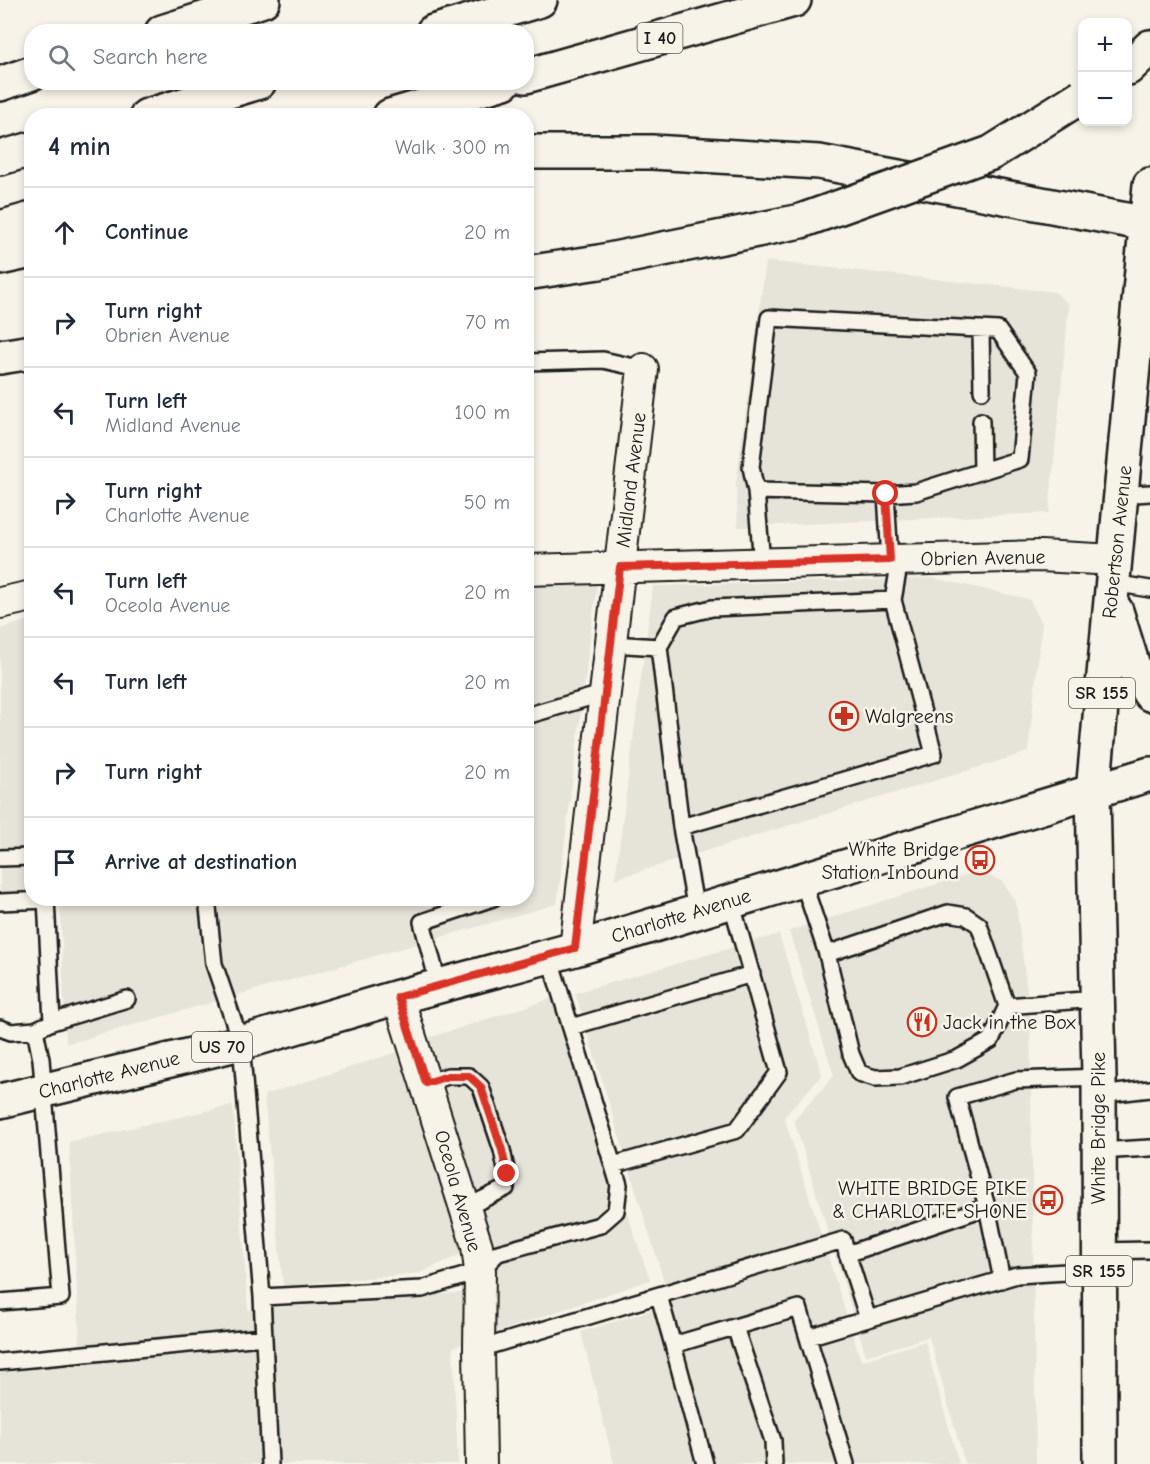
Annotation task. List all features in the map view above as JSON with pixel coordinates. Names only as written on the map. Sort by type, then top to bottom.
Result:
[{"type":"main road","points":[[187,24],[263,0]]},
{"type":"main road","points":[[460,24],[540,0]]},
{"type":"main road","name":"I 40","points":[[534,74],[794,0]]},
{"type":"main road","points":[[1132,64],[1150,48]]},
{"type":"main road","points":[[0,84],[24,76]]},
{"type":"main road","points":[[173,108],[233,90]]},
{"type":"main road","points":[[417,108],[477,90]]},
{"type":"main road","points":[[534,272],[599,262],[801,221],[991,153],[1078,99]]},
{"type":"main road","points":[[0,159],[24,152]]},
{"type":"main road","points":[[534,152],[652,152],[819,162],[1147,224]]},
{"type":"main road","name":"Robertson Avenue","points":[[1093,792],[1113,579],[1136,494],[1137,399],[1150,185]]},
{"type":"main road","points":[[0,228],[24,221]]},
{"type":"main road","points":[[0,258],[24,253]]},
{"type":"main road","points":[[0,357],[24,353]]},
{"type":"main road","points":[[1113,579],[1133,666],[1150,694]]},
{"type":"main road","name":"Charlotte Avenue","points":[[0,1101],[241,1043],[562,952],[1150,774]]},
{"type":"main road","name":"White Bridge Pike","points":[[1093,792],[1099,1086],[1100,1464]]},
{"type":"street","name":"Midland Avenue","points":[[562,952],[605,693],[643,369]]},
{"type":"street","name":"Obrien Avenue","points":[[534,570],[1040,556],[1113,579]]},
{"type":"street","points":[[0,603],[24,598]]},
{"type":"street","name":"Oceola Avenue","points":[[398,997],[477,1246],[480,1271],[478,1349],[481,1464]]},
{"type":"lane","points":[[756,491],[886,494],[916,492],[1020,459],[1028,373],[998,330],[769,318],[751,467],[756,491],[762,564]]},
{"type":"lane","points":[[981,329],[982,391]]},
{"type":"lane","points":[[534,362],[603,360],[643,369]]},
{"type":"lane","points":[[981,421],[982,471]]},
{"type":"lane","points":[[681,827],[934,754],[893,600],[895,560],[886,494]]},
{"type":"lane","points":[[1113,579],[1150,589]]},
{"type":"lane","points":[[696,911],[681,827],[659,647],[676,617],[712,608],[893,600]]},
{"type":"lane","points":[[611,644],[659,647]]},
{"type":"lane","points":[[534,714],[605,693]]},
{"type":"lane","points":[[0,858],[24,857]]},
{"type":"lane","points":[[802,879],[827,954],[851,1054],[859,1073],[875,1078],[900,1077],[957,1059],[991,1040],[1007,1006],[979,925],[966,916],[948,913],[827,954]]},
{"type":"lane","points":[[0,902],[24,900]]},
{"type":"lane","points":[[613,1165],[737,1130],[779,1072],[731,901]]},
{"type":"lane","points":[[46,906],[52,1022]]},
{"type":"lane","points":[[208,906],[214,964],[241,1043],[262,1298],[270,1464]]},
{"type":"lane","points":[[439,986],[422,922],[469,906]]},
{"type":"lane","points":[[262,1298],[422,1288],[480,1271],[498,1252],[600,1225],[616,1211],[619,1185],[571,1027],[562,952]]},
{"type":"lane","points":[[571,1027],[752,974]]},
{"type":"lane","points":[[0,1028],[11,1032],[35,1030],[52,1022],[127,999]]},
{"type":"lane","points":[[1007,1006],[1097,999]]},
{"type":"lane","points":[[0,1302],[61,1298],[41,1059],[35,1030]]},
{"type":"lane","points":[[426,1083],[448,1076],[469,1076],[481,1087],[502,1150],[507,1174],[506,1188],[465,1208]]},
{"type":"lane","points":[[1002,1280],[987,1207],[957,1097],[1016,1080],[1150,1089]]},
{"type":"lane","points":[[1099,1150],[1150,1148]]},
{"type":"lane","points":[[847,1254],[987,1207]]},
{"type":"lane","points":[[478,1349],[843,1240],[868,1319]]},
{"type":"lane","points":[[808,1337],[1017,1275],[1150,1250]]},
{"type":"lane","points":[[658,1296],[705,1464]]},
{"type":"lane","points":[[673,1345],[799,1308],[846,1464]]},
{"type":"lane","points":[[735,1327],[772,1442],[774,1464]]},
{"type":"lane","points":[[0,1362],[263,1337]]},
{"type":"shaded area","points":[[766,261],[1055,292],[1069,305],[1049,513],[738,527],[736,484]]},
{"type":"shaded area","points":[[933,578],[1029,599],[1042,623],[1028,752],[615,879],[653,586]]},
{"type":"shaded area","points":[[597,583],[557,904],[66,1044],[60,906],[534,906],[534,585]]},
{"type":"shaded area","points":[[24,621],[24,896],[0,898],[0,629]]},
{"type":"shaded area","points":[[975,872],[1002,881],[1016,903],[1030,1016],[1036,1464],[965,1464],[929,1337],[866,1356],[794,1120],[834,1076],[789,931]]},
{"type":"shaded area","points":[[779,934],[822,1075],[784,1117],[861,1361],[925,1341],[959,1464],[614,1464],[581,1332],[671,1304],[575,993]]},
{"type":"shaded area","points":[[553,998],[650,1280],[453,1347],[458,1464],[0,1464],[0,1369],[81,1363],[69,1142],[233,1105],[248,1310],[494,1290],[487,1221],[428,1038]]},
{"type":"shaded area","points":[[397,1052],[464,1253],[420,1273],[283,1286],[264,1095]]},
{"type":"place","name":"Walgreens","points":[[844,716]]},
{"type":"place","name":"White Bridge Station Inbound","points":[[980,860]]},
{"type":"place","name":"Jack in the Box","points":[[922,1022]]},
{"type":"place","name":"WHITE BRIDGE PIKE & CHARLOTTE SHONE","points":[[1048,1200]]},
{"type":"route","points":[[507,1174],[502,1150],[481,1087],[469,1076],[448,1076],[426,1083],[398,997],[575,948],[620,567],[890,560],[886,494]]}]
